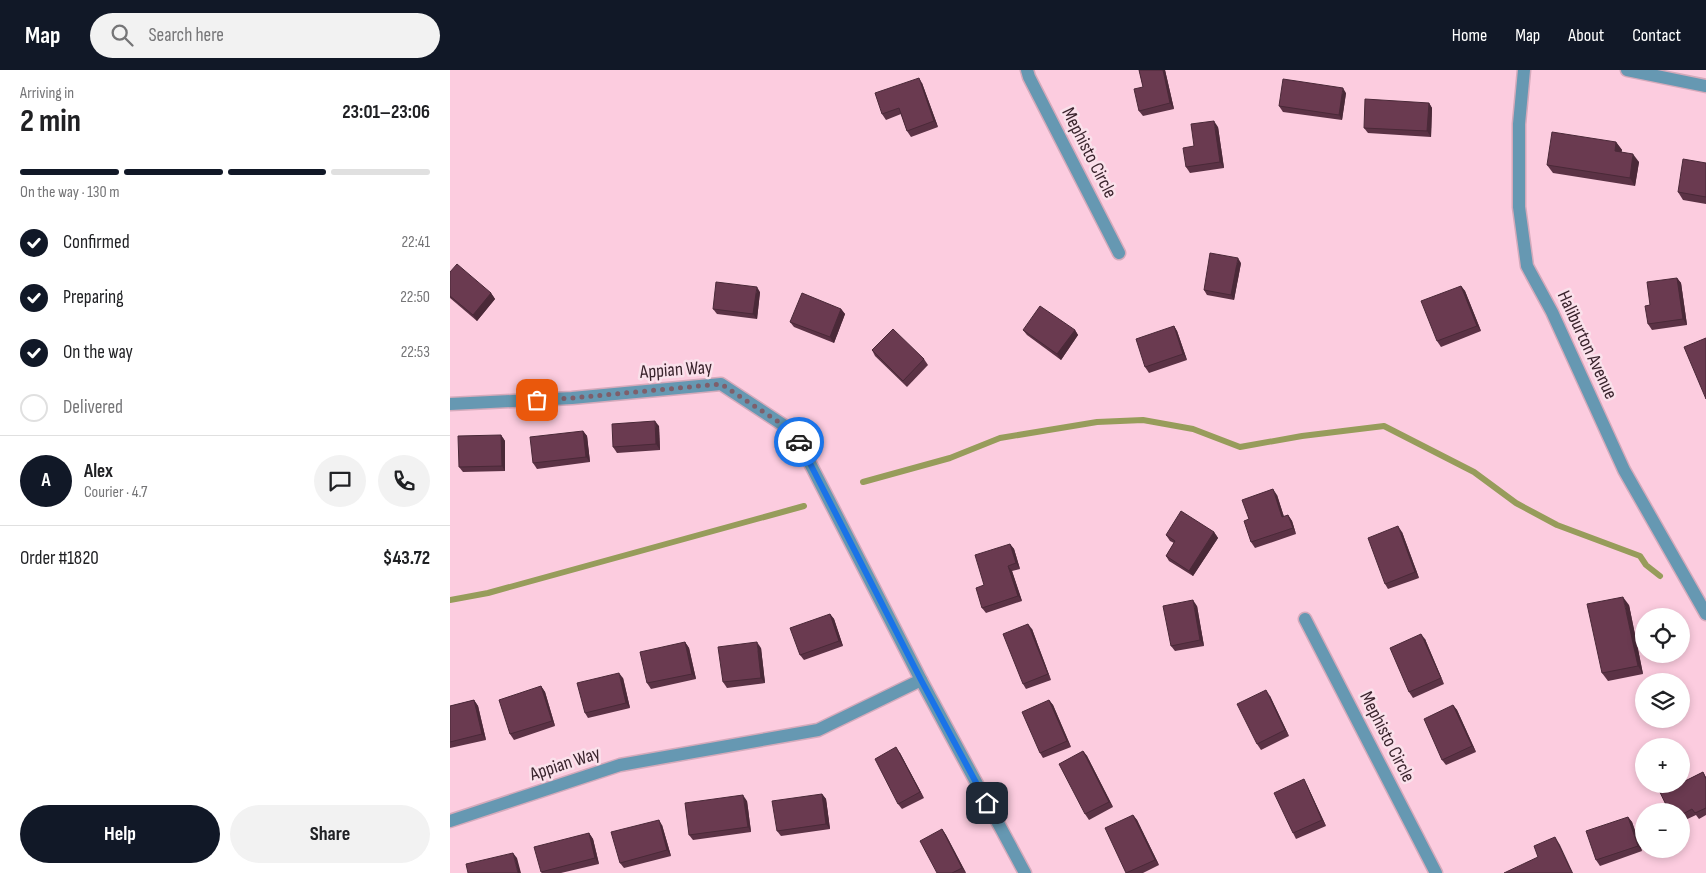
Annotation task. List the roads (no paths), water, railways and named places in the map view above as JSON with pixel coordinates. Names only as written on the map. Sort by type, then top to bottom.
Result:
[{"type":"street","name":"Mephisto Circle","points":[[1027,70],[1119,253]]},
{"type":"street","name":"Haliburton Avenue","points":[[1524,70],[1519,124],[1519,207],[1526,266],[1552,312],[1624,470],[1706,614]]},
{"type":"street","points":[[1627,70],[1706,86]]},
{"type":"street","name":"Appian Way","points":[[450,404],[572,398],[721,384],[794,432],[921,680],[1024,873]]},
{"type":"street","name":"Mephisto Circle","points":[[1305,619],[1436,873]]},
{"type":"street","name":"Appian Way","points":[[450,821],[620,766],[818,730],[921,680]]},
{"type":"waterway","points":[[863,482],[950,458],[1000,438],[1097,422],[1143,420],[1193,429],[1240,447],[1302,436],[1384,426],[1474,472],[1516,503],[1557,525],[1640,556],[1646,565],[1660,576]]},
{"type":"waterway","points":[[450,600],[488,593],[804,506]]}]
